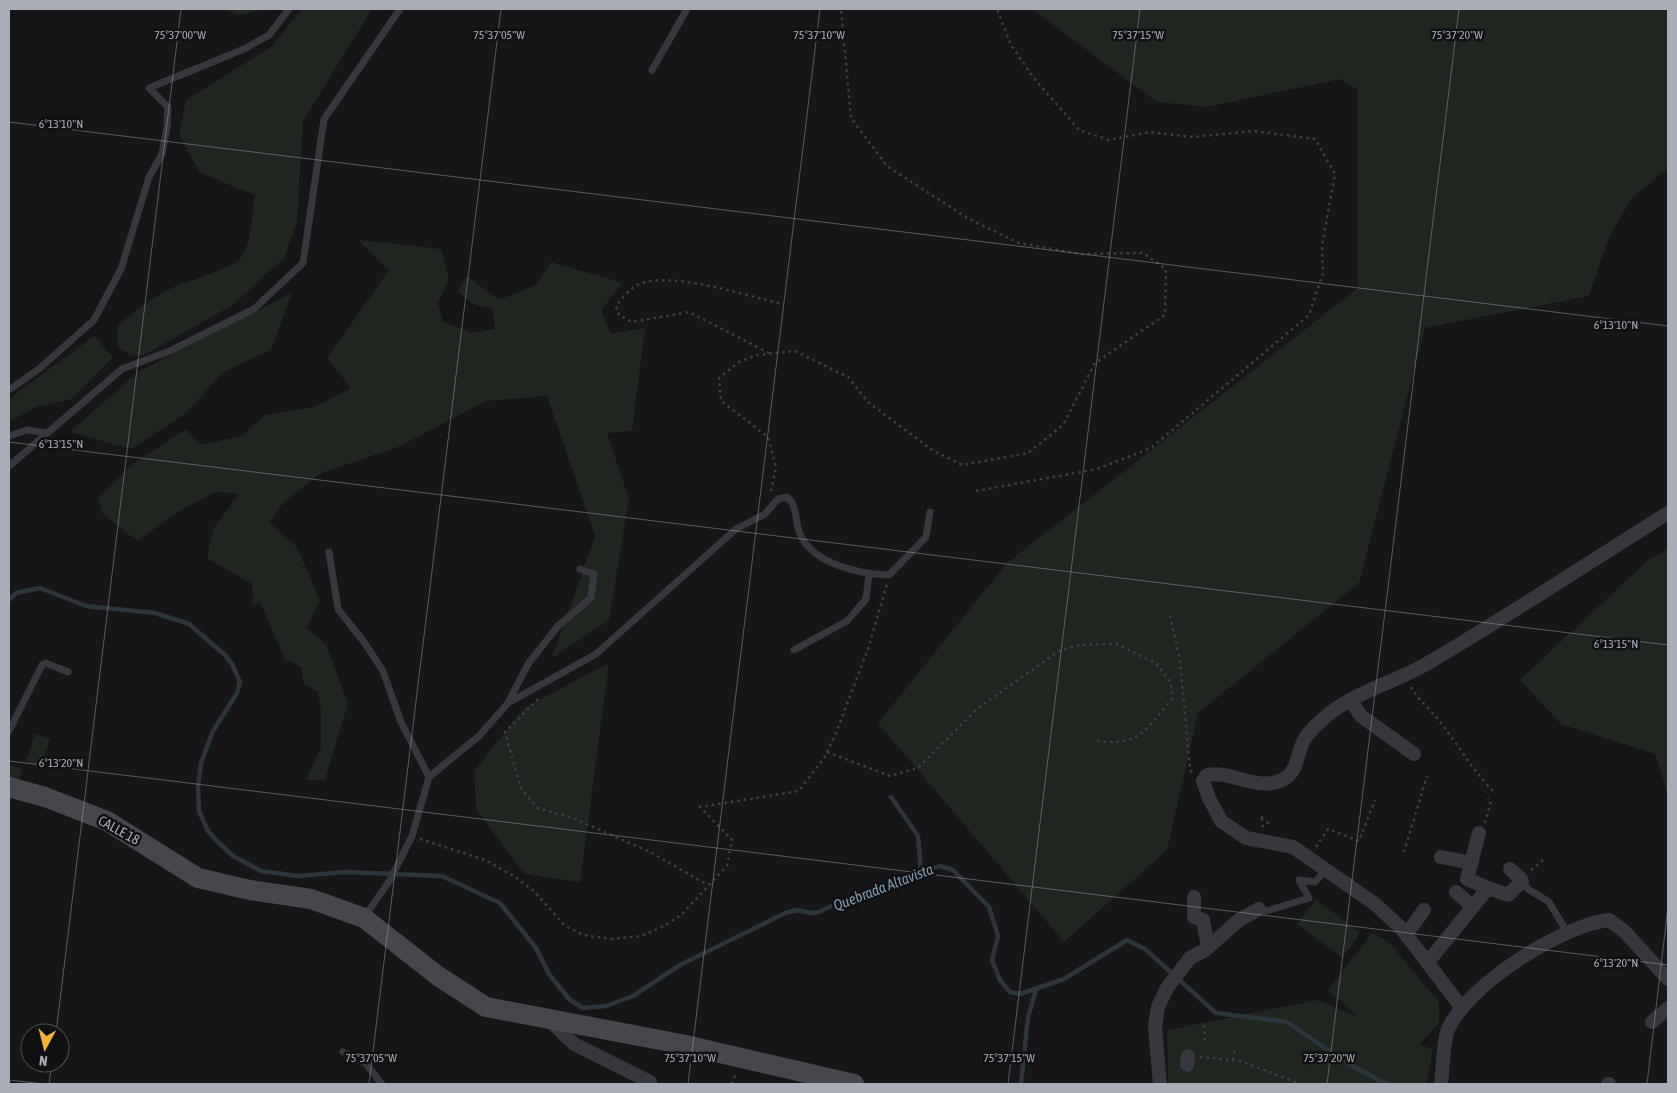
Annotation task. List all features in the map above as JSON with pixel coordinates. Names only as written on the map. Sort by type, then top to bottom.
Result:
[{"type":"street","points":[[1462,1008],[1406,935],[1375,904],[1293,847],[1246,838],[1221,821],[1209,798],[1203,781],[1208,775],[1219,773],[1231,779],[1260,784],[1284,778],[1293,772],[1304,740],[1338,708],[1405,677],[1516,612],[1668,513]]},
{"type":"street","points":[[1351,701],[1361,716],[1414,754]]},
{"type":"street","name":"CALLE 18","points":[[9,787],[44,797],[107,821],[198,878],[311,899],[364,918],[438,976],[486,1007],[681,1044],[842,1083]]},
{"type":"street","points":[[1479,833],[1468,879],[1508,895],[1521,880],[1510,869]]},
{"type":"street","points":[[1441,857],[1472,863]]},
{"type":"street","points":[[1428,962],[1488,888]]},
{"type":"street","points":[[1456,892],[1472,906]]},
{"type":"street","points":[[1194,897],[1194,917],[1203,920],[1208,947]]},
{"type":"street","points":[[1160,1084],[1155,1027],[1158,1007],[1167,988],[1190,958],[1208,947],[1239,920],[1259,909]]},
{"type":"street","points":[[1406,935],[1424,910]]},
{"type":"street","points":[[1441,1084],[1448,1028],[1462,1008],[1529,952],[1568,932],[1608,920],[1624,931],[1668,978]]},
{"type":"street","points":[[1652,1022],[1668,1008]]},
{"type":"street","points":[[549,1020],[574,1044],[650,1082]]},
{"type":"lane","points":[[9,390],[39,369],[94,320],[121,269],[148,177],[162,154],[167,128],[168,107],[149,88],[244,49],[268,35],[289,9]]},
{"type":"lane","points":[[9,466],[122,369],[172,350],[254,309],[303,263],[324,119],[400,9]]},
{"type":"lane","points":[[652,70],[687,9]]},
{"type":"lane","points":[[9,436],[27,430],[46,434]]},
{"type":"lane","points":[[508,703],[596,654],[736,529],[765,514],[778,499],[787,497],[793,502],[800,536],[817,555],[868,574],[889,575],[926,537],[930,512]]},
{"type":"lane","points":[[329,552],[338,608],[383,671],[401,722],[429,777]]},
{"type":"lane","points":[[364,918],[390,880],[412,836],[429,777],[479,736],[508,703],[528,664],[558,626],[591,598],[594,574],[580,569]]},
{"type":"lane","points":[[794,650],[847,621],[866,599],[868,574]]},
{"type":"lane","points":[[9,731],[42,665],[46,663],[68,672]]},
{"type":"lane","points":[[1259,909],[1266,911],[1309,898],[1298,880],[1315,882],[1326,870]]},
{"type":"lane","points":[[1521,880],[1528,889],[1549,902],[1568,932]]},
{"type":"lane","points":[[344,1052],[366,1064],[382,1084]]},
{"type":"path","points":[[765,514],[776,467],[768,436],[720,401],[719,378],[739,362],[757,355],[795,351],[848,377],[868,402],[932,450],[962,465],[1028,453],[1063,426],[1095,363],[1165,315],[1166,268],[1143,253],[1081,254],[1019,243],[969,219],[887,166],[851,118],[841,9]]},
{"type":"path","points":[[976,491],[1098,469],[1151,448],[1309,315],[1323,273],[1322,245],[1335,174],[1315,140],[1254,131],[1193,137],[1150,132],[1109,140],[1079,130],[1033,77],[1011,45],[997,9]]},
{"type":"path","points":[[770,354],[689,312],[632,322],[619,315],[616,306],[625,294],[642,283],[669,280],[782,304]]},
{"type":"path","points":[[412,836],[484,860],[512,875],[534,891],[565,926],[583,935],[611,938],[641,936],[662,927],[681,915],[727,866],[732,840],[700,807],[799,791],[827,752],[868,649],[889,575]]},
{"type":"path","points":[[1170,616],[1180,660],[1190,770],[1203,781]]},
{"type":"path","points":[[827,752],[890,776],[918,768],[978,708],[1059,651],[1079,646],[1116,644],[1156,663],[1171,683],[1172,700],[1136,738],[1114,743],[1093,740]]},
{"type":"path","points":[[1405,677],[1420,701],[1440,722],[1466,759],[1494,792]]},
{"type":"path","points":[[539,698],[505,732],[521,789],[538,808],[575,819],[650,852],[708,885]]},
{"type":"path","points":[[1404,852],[1428,776]]},
{"type":"path","points":[[1479,833],[1484,826],[1491,804],[1488,798]]},
{"type":"path","points":[[1319,842],[1328,829],[1359,841],[1375,800]]},
{"type":"path","points":[[1204,1025],[1205,1043]]},
{"type":"path","points":[[1233,1060],[1235,1047]]},
{"type":"path","points":[[1240,1061],[1301,1084]]},
{"type":"shaded area","points":[[222,9],[267,9],[239,15]]},
{"type":"shaded area","points":[[302,9],[372,9],[303,121],[297,222],[284,258],[233,305],[144,355],[132,356],[117,347],[118,326],[144,304],[166,291],[221,270],[238,260],[246,249],[250,235],[254,195],[199,172],[179,134],[186,100],[271,47]]},
{"type":"shaded area","points":[[1032,9],[1668,9],[1668,168],[1632,198],[1609,237],[1589,296],[1425,328],[1359,583],[1198,713],[1167,850],[1064,942],[878,723],[1007,563],[1358,288],[1358,90],[1341,79],[1206,107],[1157,102]]},
{"type":"shaded area","points":[[358,240],[441,249],[449,279],[438,303],[443,322],[473,333],[495,329],[493,309],[473,304],[457,291],[467,276],[499,300],[536,285],[551,262],[623,283],[601,310],[611,334],[645,328],[632,431],[607,433],[629,499],[609,620],[552,658],[595,536],[547,396],[486,401],[398,447],[321,473],[284,502],[269,522],[297,547],[320,601],[306,628],[326,644],[348,704],[325,780],[306,780],[321,747],[321,710],[318,692],[304,684],[301,667],[285,659],[260,602],[253,605],[252,584],[207,558],[213,529],[239,494],[214,492],[177,513],[137,541],[103,514],[98,497],[132,465],[186,429],[202,445],[241,436],[265,415],[315,407],[351,388],[327,358],[389,270]]},
{"type":"shaded area","points":[[292,293],[271,350],[223,372],[185,414],[131,449],[70,432],[138,372]]},
{"type":"shaded area","points":[[94,336],[113,357],[72,399],[36,407],[9,422],[9,399]]},
{"type":"shaded area","points":[[1668,549],[1668,796],[1655,754],[1561,724],[1520,680],[1648,560]]},
{"type":"shaded area","points":[[609,663],[580,882],[524,874],[476,809],[475,770],[524,708]]},
{"type":"shaded area","points":[[35,734],[51,739],[39,766],[26,763]]},
{"type":"shaded area","points":[[9,765],[22,769],[19,780],[9,777]]},
{"type":"shaded area","points":[[1316,899],[1360,933],[1342,958],[1297,924]]},
{"type":"shaded area","points":[[1372,933],[1389,942],[1439,1002],[1439,1023],[1420,1044],[1433,1050],[1426,1084],[1168,1084],[1167,1030],[1317,1000],[1358,1017],[1328,990]]},
{"type":"waterway","name":"Quebrada Altavista","points":[[9,600],[16,593],[40,588],[86,606],[155,613],[189,624],[225,655],[232,664],[240,682],[237,693],[213,731],[201,763],[198,785],[199,811],[208,831],[216,840],[233,856],[261,871],[298,876],[346,872],[442,876],[500,903],[536,948],[549,974],[569,999],[583,1008],[606,1006],[633,996],[680,965],[785,913],[797,910],[811,913],[819,912],[837,903],[940,866],[953,870],[989,907],[998,936],[992,960],[1000,980],[1010,992],[1020,994],[1064,979],[1127,940],[1145,949],[1216,1013],[1287,1022],[1342,1060],[1386,1084]]},
{"type":"waterway","points":[[891,797],[918,836],[921,871]]},
{"type":"waterway","points":[[1021,1084],[1028,1017],[1036,990]]}]
